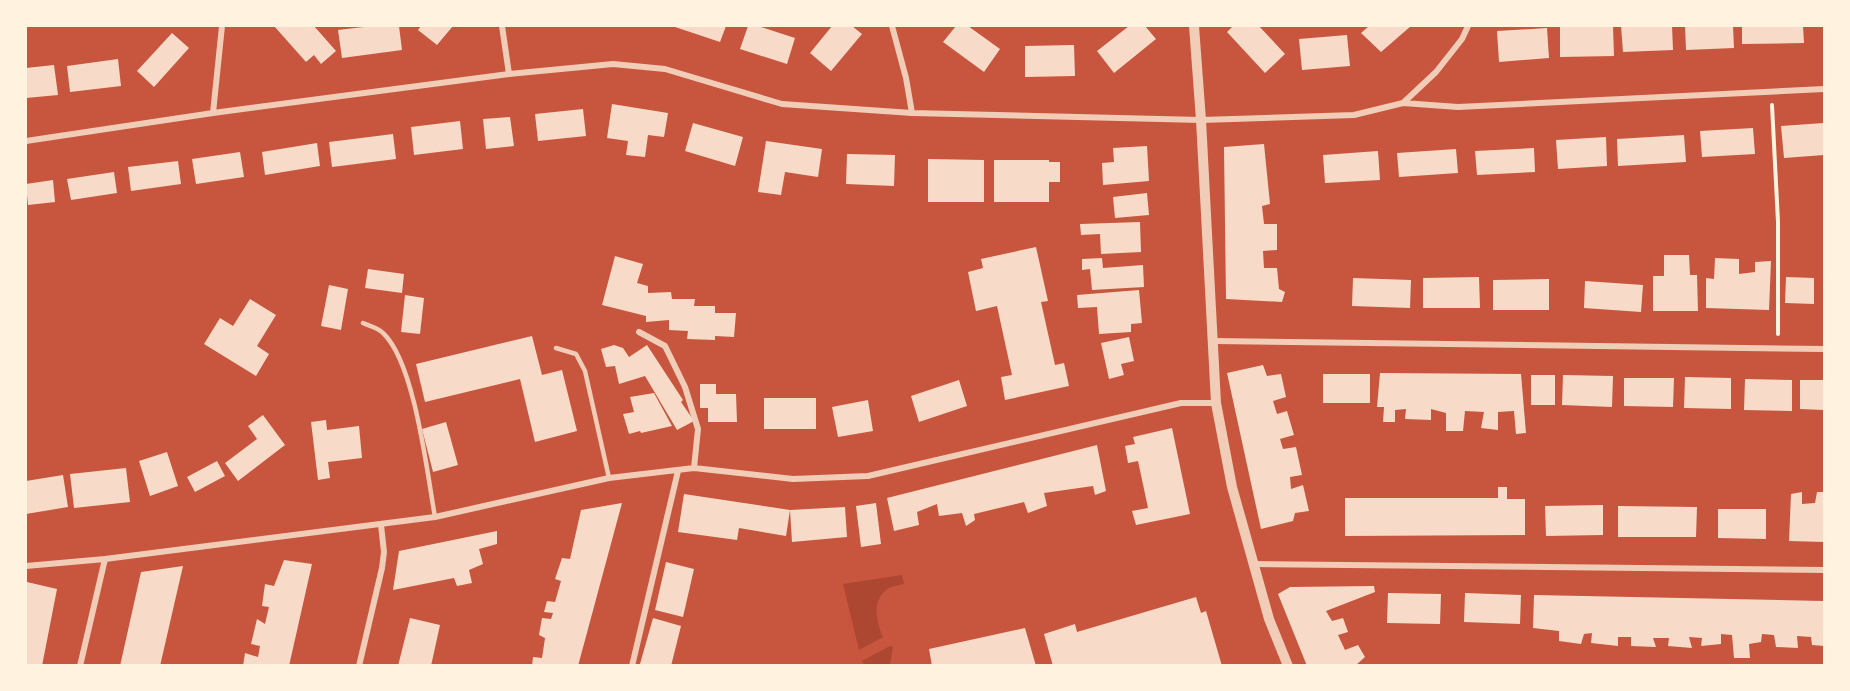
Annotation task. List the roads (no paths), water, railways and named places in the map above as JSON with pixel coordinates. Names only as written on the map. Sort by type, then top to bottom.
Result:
[{"type":"street","points":[[213,113],[222,26]]},
{"type":"street","points":[[502,26],[509,74]]},
{"type":"street","points":[[892,26],[906,78],[912,112]]},
{"type":"street","points":[[1194,26],[1216,403],[1232,487],[1269,619],[1288,666]]},
{"type":"street","points":[[1403,103],[1436,72],[1462,39],[1468,26]]},
{"type":"street","points":[[26,141],[213,113],[509,74],[613,64],[665,69],[782,104],[912,112],[1201,120],[1354,115],[1403,103],[1458,107],[1824,89]]},
{"type":"street","points":[[639,332],[665,346],[685,387],[698,429],[694,468]]},
{"type":"street","points":[[1214,341],[1824,349]]},
{"type":"street","points":[[26,566],[105,559],[435,518],[609,478],[694,468],[793,479],[868,476],[1181,403],[1216,403]]},
{"type":"street","points":[[632,666],[678,471]]},
{"type":"street","points":[[359,666],[382,568],[384,552],[381,525]]},
{"type":"street","points":[[80,666],[105,559]]},
{"type":"street","points":[[1254,564],[1824,570]]},
{"type":"lane","points":[[363,323],[382,331],[398,352],[415,404],[435,518]]},
{"type":"lane","points":[[556,348],[576,354],[585,371],[609,478]]}]
